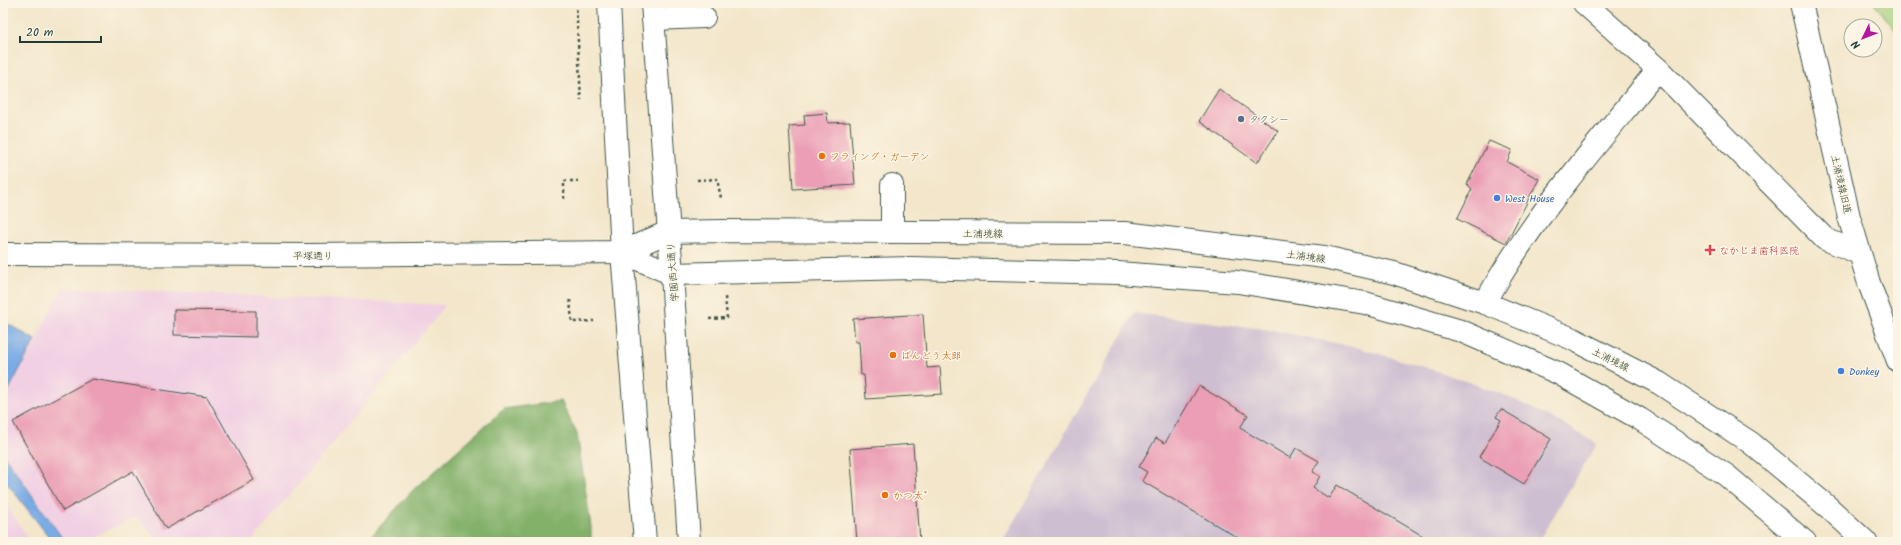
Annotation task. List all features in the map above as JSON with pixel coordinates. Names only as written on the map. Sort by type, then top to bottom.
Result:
[{"type":"main road","points":[[609,3],[622,252],[645,542]]},
{"type":"main road","points":[[1584,3],[1658,69],[1825,239],[1859,253]]},
{"type":"main road","name":"土浦境線旧道","points":[[1801,3],[1842,188],[1859,253],[1898,361]]},
{"type":"main road","points":[[652,11],[704,17]]},
{"type":"main road","name":"学園西大通り","points":[[652,11],[672,274],[689,542]]},
{"type":"main road","points":[[1485,303],[1501,274],[1551,203],[1658,69]]},
{"type":"main road","points":[[892,185],[892,232]]},
{"type":"main road","name":"平塚通り","points":[[3,254],[317,255],[622,252],[668,232]]},
{"type":"main road","name":"土浦境線","points":[[668,232],[1126,233],[1324,257],[1394,273],[1485,303],[1573,339],[1659,382],[1751,444],[1828,507],[1866,542]]},
{"type":"main road","name":"平塚通り","points":[[622,252],[672,274]]},
{"type":"main road","points":[[672,274],[911,268],[1118,273],[1238,282],[1365,303],[1461,331],[1558,373],[1640,419],[1726,475],[1805,542]]},
{"type":"path","points":[[576,3],[581,100]]},
{"type":"path","points":[[697,180],[716,179],[721,198]]},
{"type":"path","points":[[564,199],[564,181],[578,181]]},
{"type":"path","points":[[709,319],[727,318],[725,297]]},
{"type":"path","points":[[570,300],[572,322],[594,322]]},
{"type":"shaded area","points":[[63,287],[446,305],[251,542],[161,542],[136,517],[82,542],[65,542],[3,454],[3,402]]},
{"type":"shaded area","points":[[1134,313],[1272,330],[1359,348],[1434,370],[1507,396],[1558,421],[1597,444],[1538,542],[1002,542]]},
{"type":"shaded area","points":[[3,501],[16,519],[30,542],[3,542]]},
{"type":"green space","points":[[1874,3],[1898,3],[1898,34]]},
{"type":"green space","points":[[561,401],[577,434],[591,527],[591,542],[366,542],[414,489],[504,409]]},
{"type":"water","points":[[3,321],[35,340],[3,401]]},
{"type":"water","points":[[3,454],[65,542],[53,542],[3,478]]},
{"type":"building","points":[[1219,89],[1278,131],[1257,163],[1199,121]]},
{"type":"building","name":"フライング・ガーデン","points":[[827,113],[828,123],[850,122],[855,185],[793,189],[789,126],[805,125],[804,115]]},
{"type":"building","points":[[1489,141],[1512,150],[1507,162],[1539,179],[1506,243],[1457,219],[1472,189],[1467,184]]},
{"type":"building","points":[[174,310],[256,311],[256,337],[174,335]]},
{"type":"building","name":"ばんどう太郎","points":[[923,314],[927,368],[940,367],[942,394],[866,399],[864,375],[861,375],[859,342],[855,342],[853,319]]},
{"type":"building","points":[[92,379],[207,397],[254,480],[166,529],[133,471],[63,511],[13,422]]},
{"type":"building","points":[[1199,386],[1248,415],[1240,428],[1290,458],[1296,448],[1319,461],[1312,472],[1320,476],[1313,488],[1329,498],[1337,485],[1433,542],[1245,542],[1142,481],[1147,472],[1139,467],[1156,438],[1165,443]]},
{"type":"building","points":[[1501,409],[1551,439],[1524,484],[1479,457],[1501,420],[1496,417]]},
{"type":"building","name":"かつ太*","points":[[913,444],[920,542],[857,542],[850,449]]},
{"type":"place","name":"タクシー","points":[[1241,119]]},
{"type":"place","name":"フライング・ガーデン","points":[[822,156]]},
{"type":"place","name":"West House","points":[[1497,198]]},
{"type":"place","name":"なかじま歯科医院","points":[[1710,250]]},
{"type":"place","name":"ばんどう太郎","points":[[893,355]]},
{"type":"place","name":"Donkey","points":[[1841,371]]},
{"type":"place","name":"かつ太*","points":[[885,495]]}]
